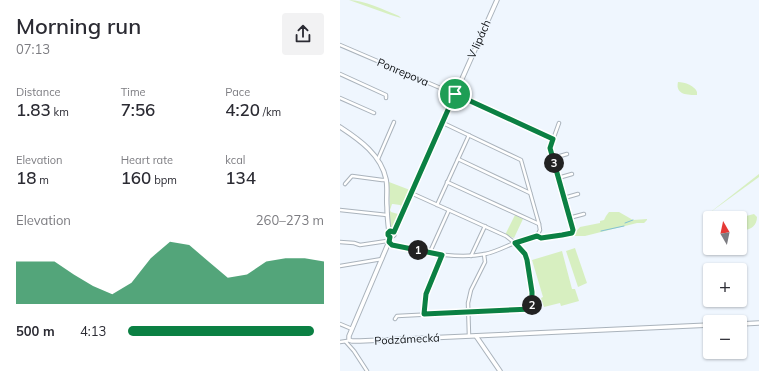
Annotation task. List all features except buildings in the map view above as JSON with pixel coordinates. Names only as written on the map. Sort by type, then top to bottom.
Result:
[{"type":"street","name":"V lipách","points":[[390,239],[394,235],[442,122],[497,0]]},
{"type":"street","name":"Ponrepova","points":[[340,45],[455,94],[553,139]]},
{"type":"street","points":[[340,74],[386,95],[386,98]]},
{"type":"street","points":[[340,98],[374,113]]},
{"type":"street","points":[[377,159],[394,122]]},
{"type":"street","points":[[442,122],[522,161],[539,224],[540,230],[537,236]]},
{"type":"street","points":[[340,127],[366,146],[377,159],[384,171],[386,180],[388,234],[392,245],[442,255],[471,256],[484,254],[537,236],[541,238],[572,233],[573,230],[570,218],[550,148],[559,123]]},
{"type":"street","points":[[437,205],[469,135]]},
{"type":"street","points":[[553,158],[567,154]]},
{"type":"street","points":[[458,159],[530,193]]},
{"type":"street","points":[[558,178],[572,174]]},
{"type":"street","points":[[345,184],[352,176],[386,180]]},
{"type":"street","points":[[447,182],[539,224]]},
{"type":"street","points":[[395,319],[397,316],[424,314],[532,309],[532,292],[527,260],[525,254],[515,243],[507,236],[411,193]]},
{"type":"street","points":[[564,198],[578,194]]},
{"type":"street","points":[[340,210],[387,215]]},
{"type":"street","points":[[430,252],[448,210]]},
{"type":"street","points":[[570,218],[584,214]]},
{"type":"street","points":[[471,256],[485,226]]},
{"type":"street","points":[[389,232],[394,232]]},
{"type":"street","points":[[340,242],[360,245],[387,241],[390,239]]},
{"type":"street","points":[[367,371],[348,341],[390,239]]},
{"type":"street","points":[[469,336],[469,298],[485,262],[484,254]]},
{"type":"street","points":[[424,314],[426,294],[442,255]]},
{"type":"street","points":[[340,266],[382,259]]},
{"type":"street","points":[[747,324],[759,323]]},
{"type":"street","points":[[340,324],[352,329]]},
{"type":"street","name":"Podzámecká","points":[[340,342],[703,325]]},
{"type":"street","points":[[476,336],[500,371]]},
{"type":"green space","points":[[349,0],[367,3],[401,18],[391,15]]},
{"type":"green space","points":[[678,82],[692,86],[696,90],[697,95],[680,92],[678,90]]},
{"type":"green space","points":[[759,174],[759,177],[712,211]]},
{"type":"green space","points":[[389,182],[410,190],[401,210],[400,205],[392,204],[390,210],[391,212],[398,214],[401,211],[392,231],[390,230]]},
{"type":"green space","points":[[609,212],[619,212],[633,220],[647,220],[644,223],[637,223],[585,236],[572,236],[580,227],[600,223],[600,221],[604,220]]},
{"type":"green space","points":[[754,214],[757,217],[757,220],[755,225],[747,230],[747,216]]},
{"type":"green space","points":[[515,215],[523,219],[514,238],[505,235]]},
{"type":"green space","points":[[575,248],[587,283],[578,287],[566,251]]},
{"type":"green space","points":[[562,251],[572,289],[575,289],[579,301],[561,306],[560,303],[544,307],[541,298],[543,297],[532,260]]},
{"type":"waterway","points":[[625,223],[633,220]]},
{"type":"waterway","points":[[601,231],[624,226]]},
{"type":"route","points":[[455,94],[553,139],[550,148],[573,230],[572,233],[566,235],[541,238],[537,236],[515,243],[521,248],[527,260],[532,292],[532,309],[424,314],[426,294],[442,255],[392,245],[389,242],[390,237],[388,232],[394,232],[455,94]]}]
